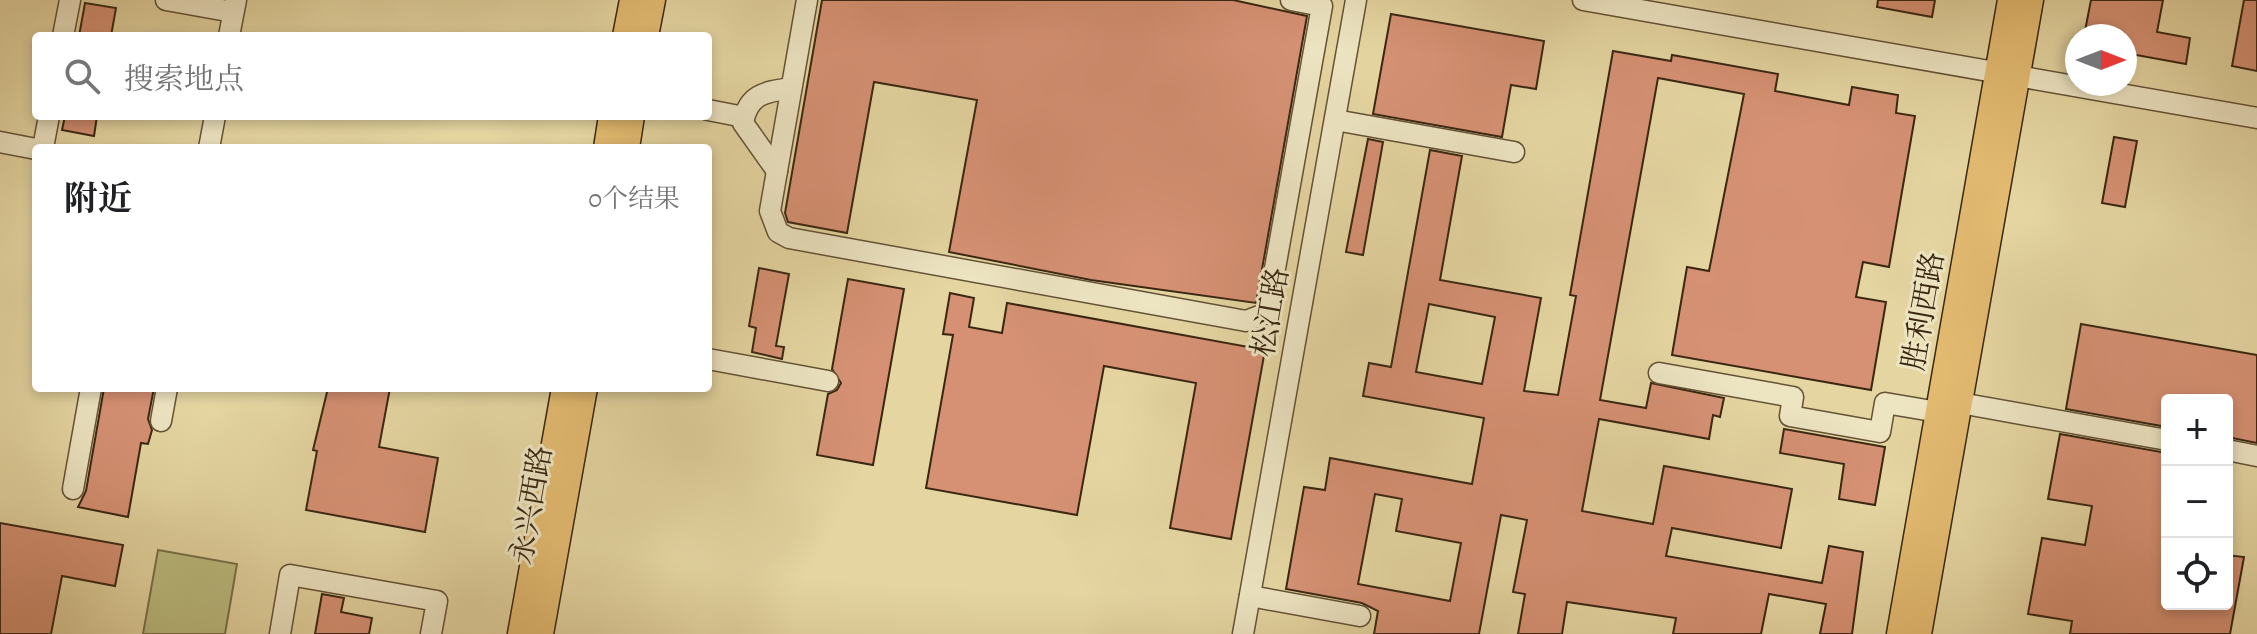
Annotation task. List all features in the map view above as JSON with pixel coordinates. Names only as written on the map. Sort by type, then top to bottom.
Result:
[{"type":"main road","points":[[626,32],[632,0]]},
{"type":"main road","points":[[647,32],[653,0]]},
{"type":"main road","name":"胜利西路","points":[[1919,633],[1949,408],[2007,74],[2010,0]]},
{"type":"main road","name":"胜利西路","points":[[2007,74],[2031,0]]},
{"type":"main road","points":[[607,144],[610,120]]},
{"type":"main road","points":[[628,144],[631,120]]},
{"type":"main road","name":"永兴西路","points":[[520,634],[563,392]]},
{"type":"main road","name":"永兴西路","points":[[541,634],[584,392]]},
{"type":"street","points":[[64,32],[70,0]]},
{"type":"street","points":[[166,0],[234,6],[230,32]]},
{"type":"street","points":[[807,0],[770,211],[778,232],[789,238],[1246,321],[1267,313],[1322,6],[1291,0]]},
{"type":"street","name":"松江路","points":[[1243,634],[1356,0]]},
{"type":"street","points":[[1583,0],[2257,118]]},
{"type":"street","points":[[777,171],[743,123],[745,108],[755,96],[791,88]]},
{"type":"street","points":[[712,111],[744,117]]},
{"type":"street","points":[[44,144],[48,120]]},
{"type":"street","points":[[210,144],[214,120]]},
{"type":"street","points":[[1335,120],[1514,152]]},
{"type":"street","points":[[0,142],[32,148]]},
{"type":"street","points":[[712,360],[828,381]]},
{"type":"street","points":[[1659,373],[1793,397],[1790,416],[1880,432],[1885,403],[1949,408],[2161,439]]},
{"type":"street","points":[[73,489],[90,392]]},
{"type":"street","points":[[161,421],[166,392]]},
{"type":"street","points":[[2233,451],[2257,456]]},
{"type":"street","points":[[280,634],[290,575],[437,601],[431,634]]},
{"type":"street","points":[[1250,596],[1360,616]]},
{"type":"green space","points":[[158,550],[237,564],[225,634],[143,634]]},
{"type":"building","points":[[822,0],[1233,0],[1307,16],[1256,303],[1091,280],[949,252],[977,100],[874,82],[847,233],[788,222],[785,213]]},
{"type":"building","points":[[1878,0],[1935,0],[1932,17],[1877,7]]},
{"type":"building","points":[[2091,0],[2163,0],[2157,32],[2190,38],[2186,64],[2137,55],[2137,24],[2086,24]]},
{"type":"building","points":[[2244,0],[2257,0],[2257,71],[2232,66]]},
{"type":"building","points":[[85,3],[116,8],[112,32],[80,32]]},
{"type":"building","points":[[1391,14],[1544,41],[1536,89],[1511,85],[1502,137],[1373,114]]},
{"type":"building","points":[[1613,51],[1671,61],[1672,55],[1778,74],[1775,91],[1849,105],[1852,87],[1898,95],[1896,113],[1915,116],[1889,267],[1863,262],[1856,297],[1886,302],[1871,390],[1672,355],[1687,267],[1709,271],[1744,94],[1658,78],[1600,400],[1646,408],[1651,383],[1724,398],[1720,417],[1713,415],[1709,439],[1599,419],[1582,511],[1653,524],[1664,466],[1792,489],[1781,548],[1672,528],[1666,556],[1822,583],[1829,546],[1863,552],[1852,634],[1820,634],[1826,604],[1769,594],[1761,634],[1673,634],[1676,618],[1567,602],[1562,634],[1518,634],[1525,594],[1513,592],[1527,520],[1501,515],[1479,634],[1374,634],[1378,611],[1362,603],[1286,589],[1304,487],[1325,490],[1330,458],[1472,484],[1484,418],[1363,396],[1369,363],[1391,367],[1430,150],[1462,156],[1440,280],[1541,298],[1524,391],[1558,395],[1576,296],[1570,295]],"holes":[[[1429,304],[1495,317],[1482,384],[1416,372]],[[1375,494],[1402,499],[1396,531],[1461,543],[1450,601],[1358,584]]]},
{"type":"building","points":[[64,120],[96,120],[94,136],[62,130]]},
{"type":"building","points":[[2114,137],[2137,141],[2125,207],[2102,203]]},
{"type":"building","points":[[1368,139],[1383,142],[1363,255],[1346,252]]},
{"type":"building","points":[[759,268],[789,274],[776,346],[784,347],[782,359],[752,352],[756,328],[749,326]]},
{"type":"building","points":[[848,279],[904,289],[873,465],[817,455],[828,394],[837,390],[841,383],[832,369]]},
{"type":"building","points":[[950,293],[974,298],[969,327],[1002,333],[1007,303],[1265,350],[1231,539],[1170,528],[1196,383],[1104,366],[1077,515],[926,488],[953,335],[943,334]]},
{"type":"building","points":[[2081,324],[2257,355],[2257,443],[2233,438],[2233,394],[2161,394],[2161,426],[2066,409]]},
{"type":"building","points":[[103,392],[153,392],[148,419],[152,430],[148,444],[141,443],[128,517],[78,507],[86,491]]},
{"type":"building","points":[[327,392],[389,392],[379,447],[438,458],[425,532],[306,510],[317,451],[313,450]]},
{"type":"building","points":[[1784,429],[1885,447],[1875,505],[1839,499],[1844,464],[1780,453]]},
{"type":"building","points":[[2060,434],[2161,452],[2161,610],[2233,610],[2233,556],[2244,557],[2230,634],[2070,634],[2072,621],[2028,614],[2042,538],[2085,545],[2092,506],[2048,499]]},
{"type":"building","points":[[0,523],[123,545],[115,586],[62,576],[51,634],[0,634]]},
{"type":"building","points":[[322,594],[344,598],[341,612],[372,618],[369,634],[315,634]]}]
